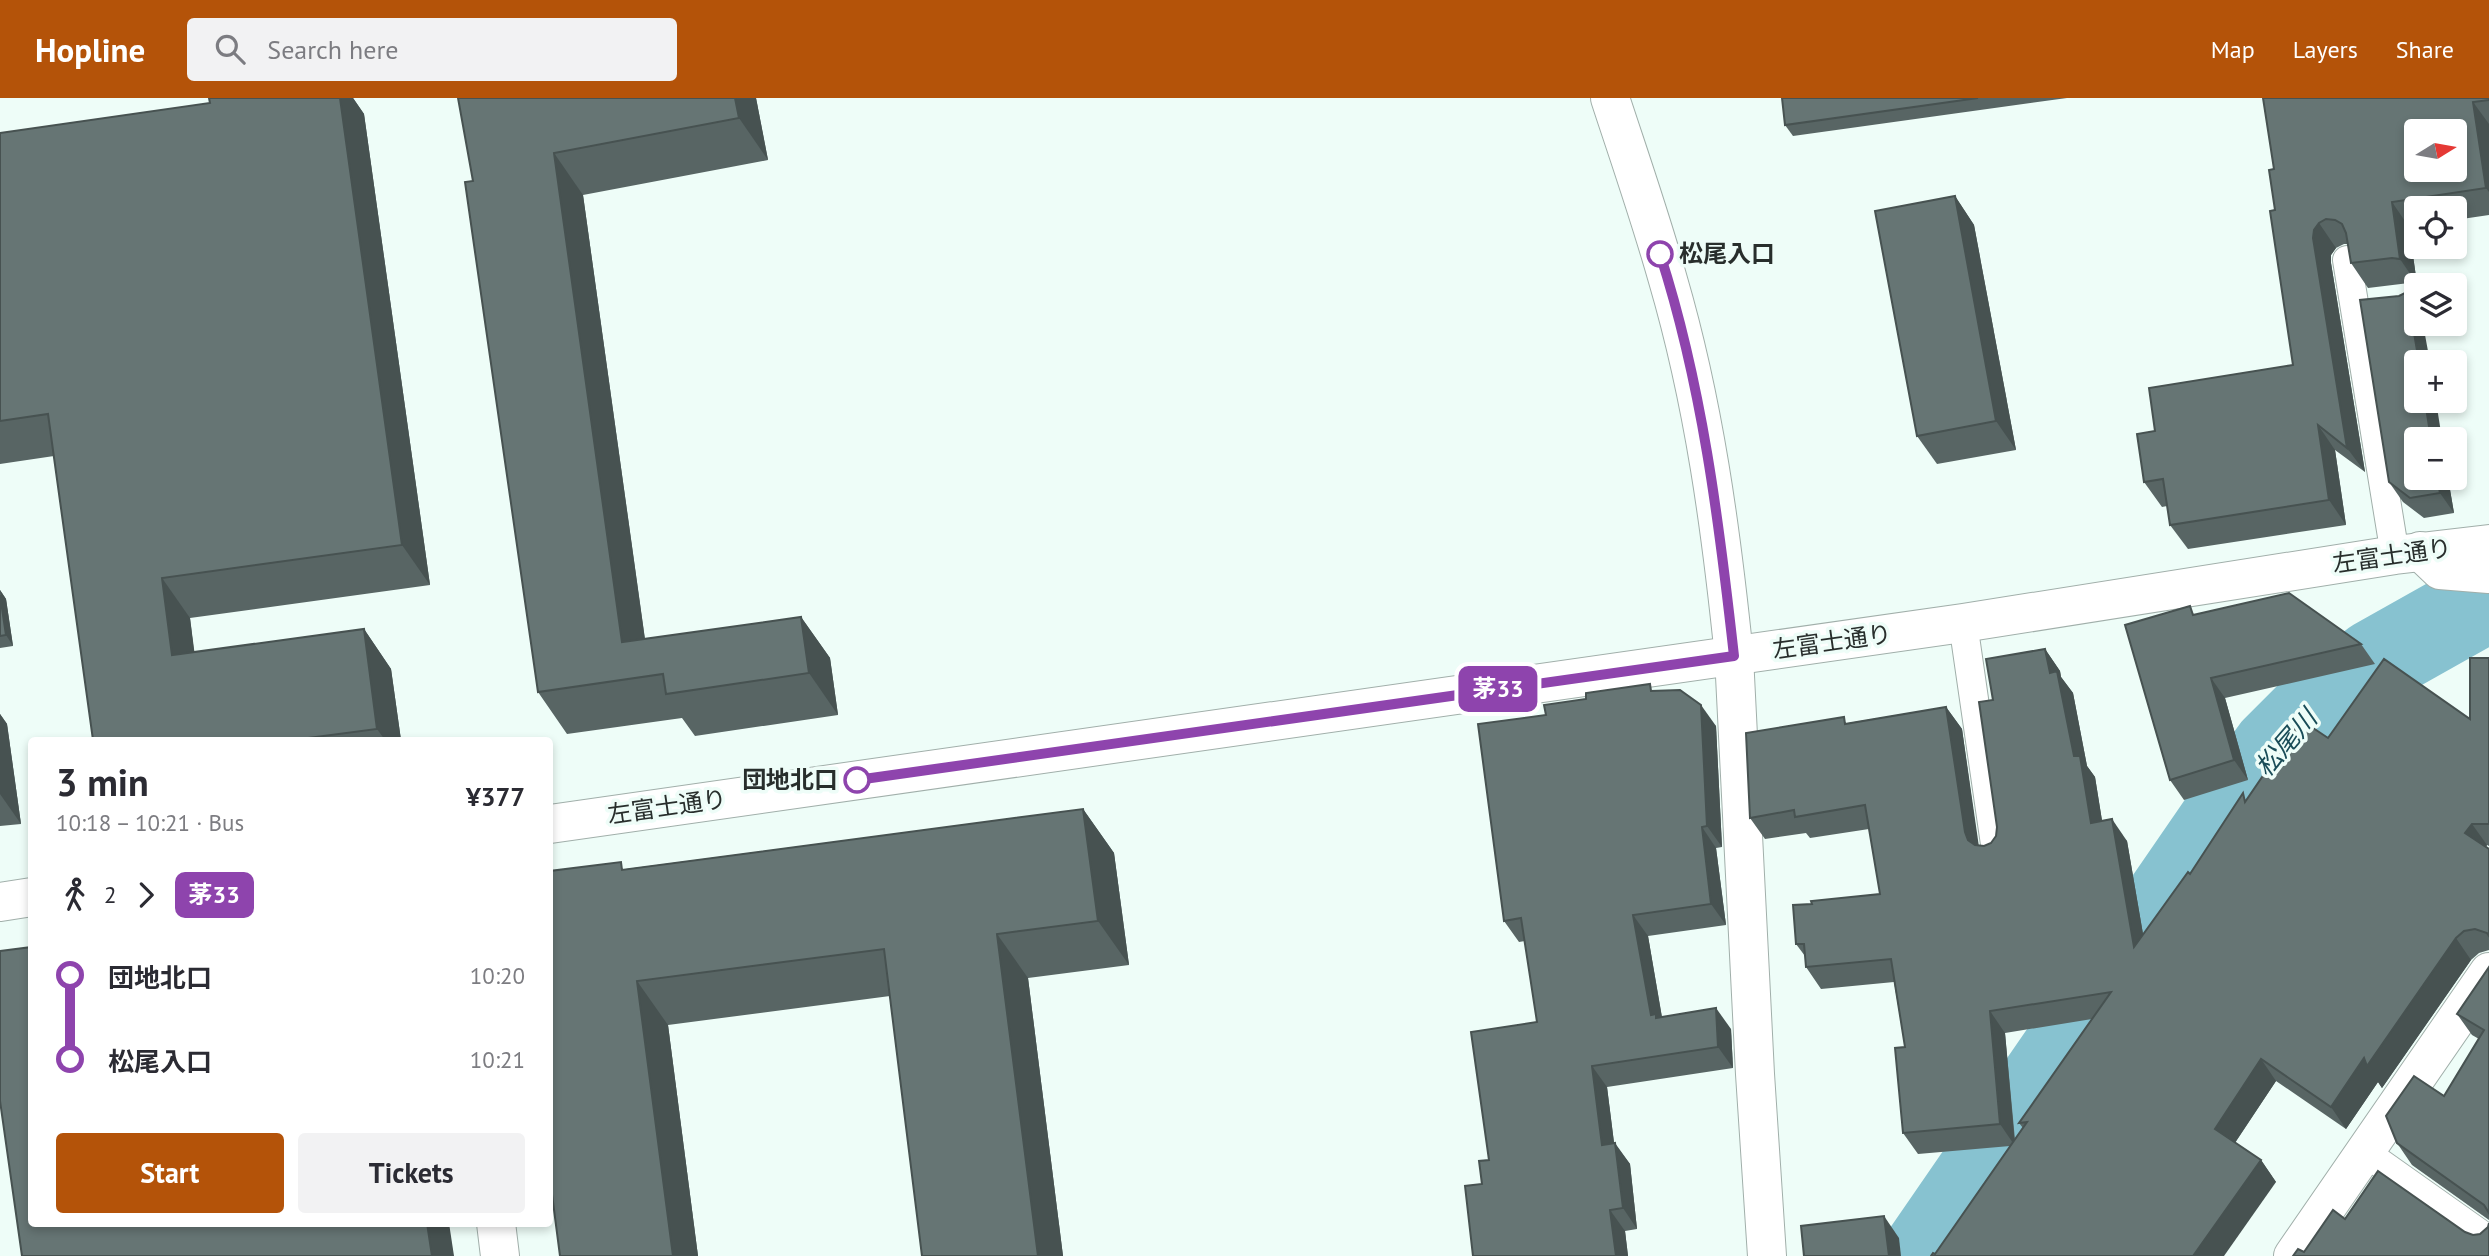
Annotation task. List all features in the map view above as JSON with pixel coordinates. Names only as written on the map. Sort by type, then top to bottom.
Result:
[{"type":"street","points":[[1610,98],[1669,281],[1699,409],[1721,533],[1734,656],[1767,1256]]},
{"type":"street","name":"左富士通り","points":[[553,824],[1963,624],[2407,553],[2489,544]]},
{"type":"street","points":[[2407,553],[2440,570],[2489,574]]},
{"type":"street","points":[[0,902],[28,898]]},
{"type":"street","points":[[2293,1256],[2489,972]]},
{"type":"street","points":[[496,1227],[500,1256]]},
{"type":"lane","points":[[2347,260],[2366,305],[2407,553]]},
{"type":"lane","points":[[1963,624],[1996,851]]},
{"type":"lane","points":[[2366,1153],[2489,1240]]},
{"type":"building","points":[[209,98],[340,98],[402,545],[162,578],[172,655],[364,629],[377,729],[316,737],[93,737],[48,414],[0,421],[0,133],[210,103]]},
{"type":"building","points":[[458,98],[735,98],[739,118],[554,153],[622,642],[801,617],[809,673],[666,694],[663,674],[538,692],[465,182],[473,181]]},
{"type":"building","points":[[1782,98],[1978,98],[1785,125]]},
{"type":"building","points":[[2263,98],[2489,98],[2473,102],[2486,188],[2432,196],[2404,196],[2404,200],[2392,202],[2400,259],[2351,263],[2342,224],[2326,219],[2314,230],[2313,238],[2347,448],[2318,425],[2329,500],[2170,525],[2163,479],[2144,482],[2137,434],[2155,431],[2149,388],[2293,365],[2270,211],[2275,210],[2269,170],[2274,169]]},
{"type":"building","points":[[1955,196],[1996,421],[1917,436],[1875,211]]},
{"type":"building","points":[[2404,294],[2404,336],[2415,336],[2417,350],[2404,350],[2404,413],[2427,413],[2429,427],[2404,427],[2404,490],[2439,490],[2440,493],[2410,498],[2389,482],[2360,300]]},
{"type":"building","points":[[2289,593],[2361,644],[2211,678],[2234,760],[2170,780],[2125,625],[2190,606],[2193,615]]},
{"type":"building","points":[[0,595],[6,635],[0,636]]},
{"type":"building","points":[[2045,649],[2050,673],[2057,671],[2074,756],[2080,756],[2091,823],[2112,819],[2134,947],[2188,872],[2190,874],[2243,793],[2245,802],[2301,720],[2328,738],[2384,659],[2470,719],[2470,658],[2489,658],[2489,824],[2472,824],[2465,833],[2489,849],[2489,936],[2475,929],[2464,931],[2456,938],[2367,1066],[2364,1058],[2331,1107],[2261,1059],[2215,1129],[2261,1160],[2193,1256],[1931,1256],[2027,1122],[2019,1123],[2111,992],[1990,1011],[2000,1124],[1903,1133],[1895,1048],[1905,1047],[1891,959],[1806,967],[1804,944],[1796,944],[1793,905],[1880,894],[1865,805],[1795,817],[1794,810],[1750,818],[1746,733],[1844,717],[1845,724],[1946,707],[1965,832],[1968,840],[1975,845],[1984,846],[1991,843],[1996,836],[1997,827],[1979,702],[1993,700],[1986,659]]},
{"type":"building","points":[[1650,684],[1651,691],[1680,690],[1701,705],[1707,826],[1702,827],[1711,904],[1633,915],[1651,1015],[1656,1014],[1656,1018],[1716,1008],[1718,1047],[1592,1066],[1602,1145],[1615,1143],[1623,1208],[1610,1210],[1616,1256],[1473,1256],[1465,1186],[1482,1184],[1479,1161],[1489,1160],[1471,1032],[1537,1022],[1521,918],[1504,921],[1478,724],[1546,715],[1544,705],[1586,699],[1586,693]]},
{"type":"building","points":[[1083,809],[1098,921],[997,934],[1038,1256],[922,1256],[884,949],[637,981],[673,1256],[560,1256],[553,1202],[553,871],[621,862],[622,870]]},
{"type":"building","points":[[28,948],[28,1227],[428,1227],[432,1256],[22,1256],[0,1101],[0,951]]},
{"type":"building","points":[[2489,967],[2489,1213],[2484,1205],[2397,1143],[2386,1116],[2414,1076],[2444,1096],[2484,1030],[2457,1014]]},
{"type":"building","points":[[2378,1171],[2465,1232],[2480,1234],[2489,1223],[2489,1256],[2293,1256],[2298,1249],[2304,1252],[2333,1210],[2345,1219]]},
{"type":"building","points":[[1884,1216],[1889,1256],[1804,1256],[1801,1226]]},
{"type":"waterway","name":"松尾川","points":[[1923,1256],[2274,750],[2316,708],[2375,662],[2480,603],[2489,603]]},
{"type":"bus line","name":"茅33","points":[[857,780],[1734,656],[1721,533],[1699,409],[1669,281],[1660,254]]},
{"type":"place","name":"松尾入口","points":[[1660,254]]},
{"type":"place","name":"団地北口","points":[[857,780]]}]
